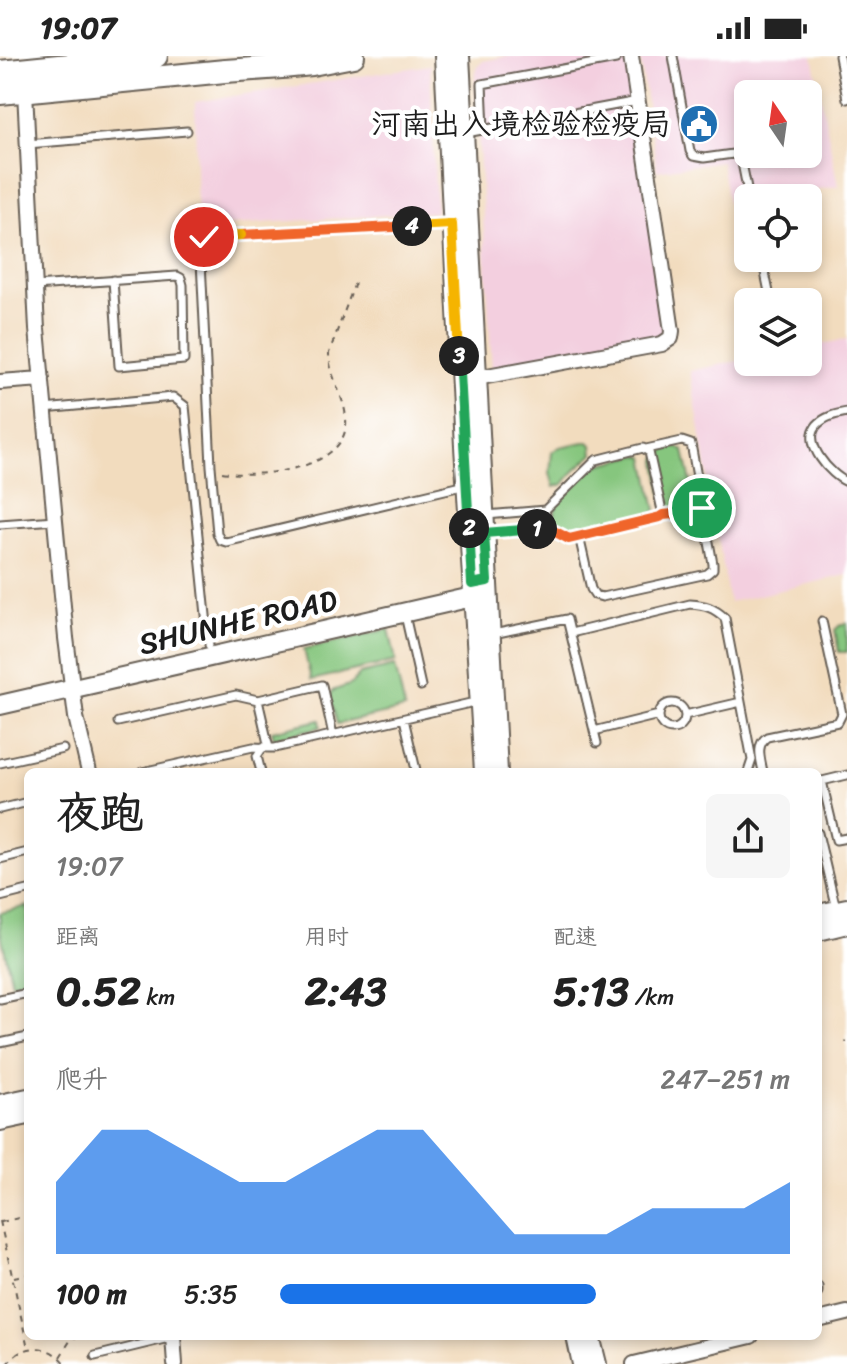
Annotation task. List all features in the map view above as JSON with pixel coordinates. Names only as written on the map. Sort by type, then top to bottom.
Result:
[{"type":"main road","points":[[0,93],[24,72],[156,56]]},
{"type":"main road","points":[[0,72],[225,71],[282,67],[353,56]]},
{"type":"main road","points":[[1,1107],[24,1100]]},
{"type":"main road","points":[[1,1107],[24,1113]]},
{"type":"street","points":[[444,56],[466,485],[480,589],[490,634],[498,768]]},
{"type":"street","points":[[460,56],[484,524],[480,589],[484,768]]},
{"type":"street","points":[[476,378],[662,344],[671,338],[631,56]]},
{"type":"street","points":[[24,72],[44,409],[71,683],[88,768]]},
{"type":"street","points":[[0,382],[42,379]]},
{"type":"street","name":"SHUNHE ROAD","points":[[0,705],[209,645],[480,589]]},
{"type":"street","name":"SHUNHE ROAD","points":[[0,693],[71,683],[404,612],[480,589]]},
{"type":"street","points":[[822,1319],[847,1313]]},
{"type":"street","points":[[173,1340],[175,1364]]},
{"type":"street","points":[[577,1340],[582,1364]]},
{"type":"street","points":[[591,1340],[597,1364]]},
{"type":"street","points":[[634,1364],[734,1340]]},
{"type":"lane","points":[[484,130],[482,84],[616,59],[616,56]]},
{"type":"lane","points":[[673,56],[690,151],[693,156],[704,158],[740,153],[746,184]]},
{"type":"lane","points":[[839,56],[847,99]]},
{"type":"lane","points":[[464,133],[638,101]]},
{"type":"lane","points":[[27,144],[187,131]]},
{"type":"lane","points":[[204,237],[452,224]]},
{"type":"lane","points":[[201,261],[211,466],[220,540],[226,542],[466,485]]},
{"type":"lane","points":[[35,286],[113,280],[177,276],[183,285],[184,360],[119,366],[113,280]]},
{"type":"lane","points":[[44,409],[173,397],[185,406],[209,645]]},
{"type":"lane","points":[[847,412],[826,418],[813,432],[817,453],[827,468],[847,482]]},
{"type":"lane","points":[[484,524],[545,510],[596,460],[682,441],[691,444],[713,564],[713,569],[707,574],[602,597],[595,595],[579,536]]},
{"type":"lane","points":[[646,449],[663,515]]},
{"type":"lane","points":[[484,524],[548,528],[569,539],[702,508]]},
{"type":"lane","points":[[545,510],[548,528]]},
{"type":"lane","points":[[0,524],[55,520]]},
{"type":"lane","points":[[571,633],[690,604],[708,606],[717,611],[725,618],[752,760],[749,768]]},
{"type":"lane","points":[[404,612],[421,686]]},
{"type":"lane","points":[[490,634],[567,619],[597,743]]},
{"type":"lane","points":[[762,768],[761,741],[767,737],[838,722],[842,714],[822,621]]},
{"type":"lane","points":[[118,722],[236,695],[258,700],[322,685],[333,735]]},
{"type":"lane","points":[[258,700],[266,748]]},
{"type":"lane","points":[[160,768],[253,747],[275,748],[480,701]]},
{"type":"lane","points":[[685,715],[741,702]]},
{"type":"lane","points":[[672,703],[680,705],[685,715],[681,726],[672,730],[663,726],[659,715],[664,705],[672,703]]},
{"type":"lane","points":[[594,731],[659,715]]},
{"type":"lane","points":[[404,719],[416,768]]},
{"type":"lane","points":[[260,768],[257,756],[266,748]]},
{"type":"lane","points":[[0,763],[63,749]]},
{"type":"lane","points":[[847,775],[822,781],[836,840],[847,838]]},
{"type":"lane","points":[[0,809],[24,803]]},
{"type":"lane","points":[[822,850],[837,914]]},
{"type":"lane","points":[[0,859],[24,853]]},
{"type":"lane","points":[[0,897],[24,891]]},
{"type":"lane","points":[[0,999],[24,994]]},
{"type":"lane","points":[[0,1043],[24,1038]]},
{"type":"lane","points":[[95,1356],[161,1340]]},
{"type":"path","points":[[211,466],[223,473],[266,474],[304,465],[334,451],[342,440],[346,424],[344,407],[329,365],[329,353],[356,280]]},
{"type":"path","points":[[24,1217],[0,1222],[24,1329]]},
{"type":"path","points":[[13,1278],[24,1275]]},
{"type":"path","points":[[26,1340],[28,1348]]},
{"type":"path","points":[[60,1357],[72,1340]]},
{"type":"path","points":[[7,1364],[13,1356],[28,1348],[48,1349],[65,1364]]},
{"type":"shaded area","points":[[510,56],[626,56],[666,337],[492,369],[475,77],[483,61]]},
{"type":"shaded area","name":"河南出入境检验检疫局","points":[[640,56],[813,56],[818,80],[734,80],[734,168],[822,168],[822,103],[838,186],[822,189],[822,184],[734,184],[734,203],[728,204],[721,161],[657,171]]},
{"type":"shaded area","points":[[430,65],[436,212],[197,227],[195,102]]},
{"type":"shaded area","points":[[847,339],[847,575],[729,602],[690,371],[734,362],[734,376],[822,376],[822,344]]},
{"type":"green space","points":[[584,442],[592,445],[593,454],[564,484],[554,487],[550,473],[552,452]]},
{"type":"green space","points":[[672,448],[684,451],[696,504],[680,510],[664,506],[657,461],[660,454]]},
{"type":"green space","points":[[639,455],[645,457],[656,510],[654,513],[564,533],[558,527],[556,505],[594,466]]},
{"type":"green space","points":[[847,623],[847,652],[839,652],[835,630]]},
{"type":"green space","points":[[389,629],[396,661],[311,680],[304,649]]},
{"type":"green space","points":[[395,666],[405,709],[337,724],[330,696],[332,691],[352,684],[360,674]]},
{"type":"green space","points":[[320,720],[321,727],[274,738],[272,731]]},
{"type":"green space","points":[[24,907],[24,980],[12,983],[0,930],[0,913]]},
{"type":"place","name":"河南出入境检验检疫局","points":[[699,124]]},
{"type":"route","points":[[204,237],[452,224],[472,584],[487,581],[484,533],[548,528],[569,539],[702,508]]}]
